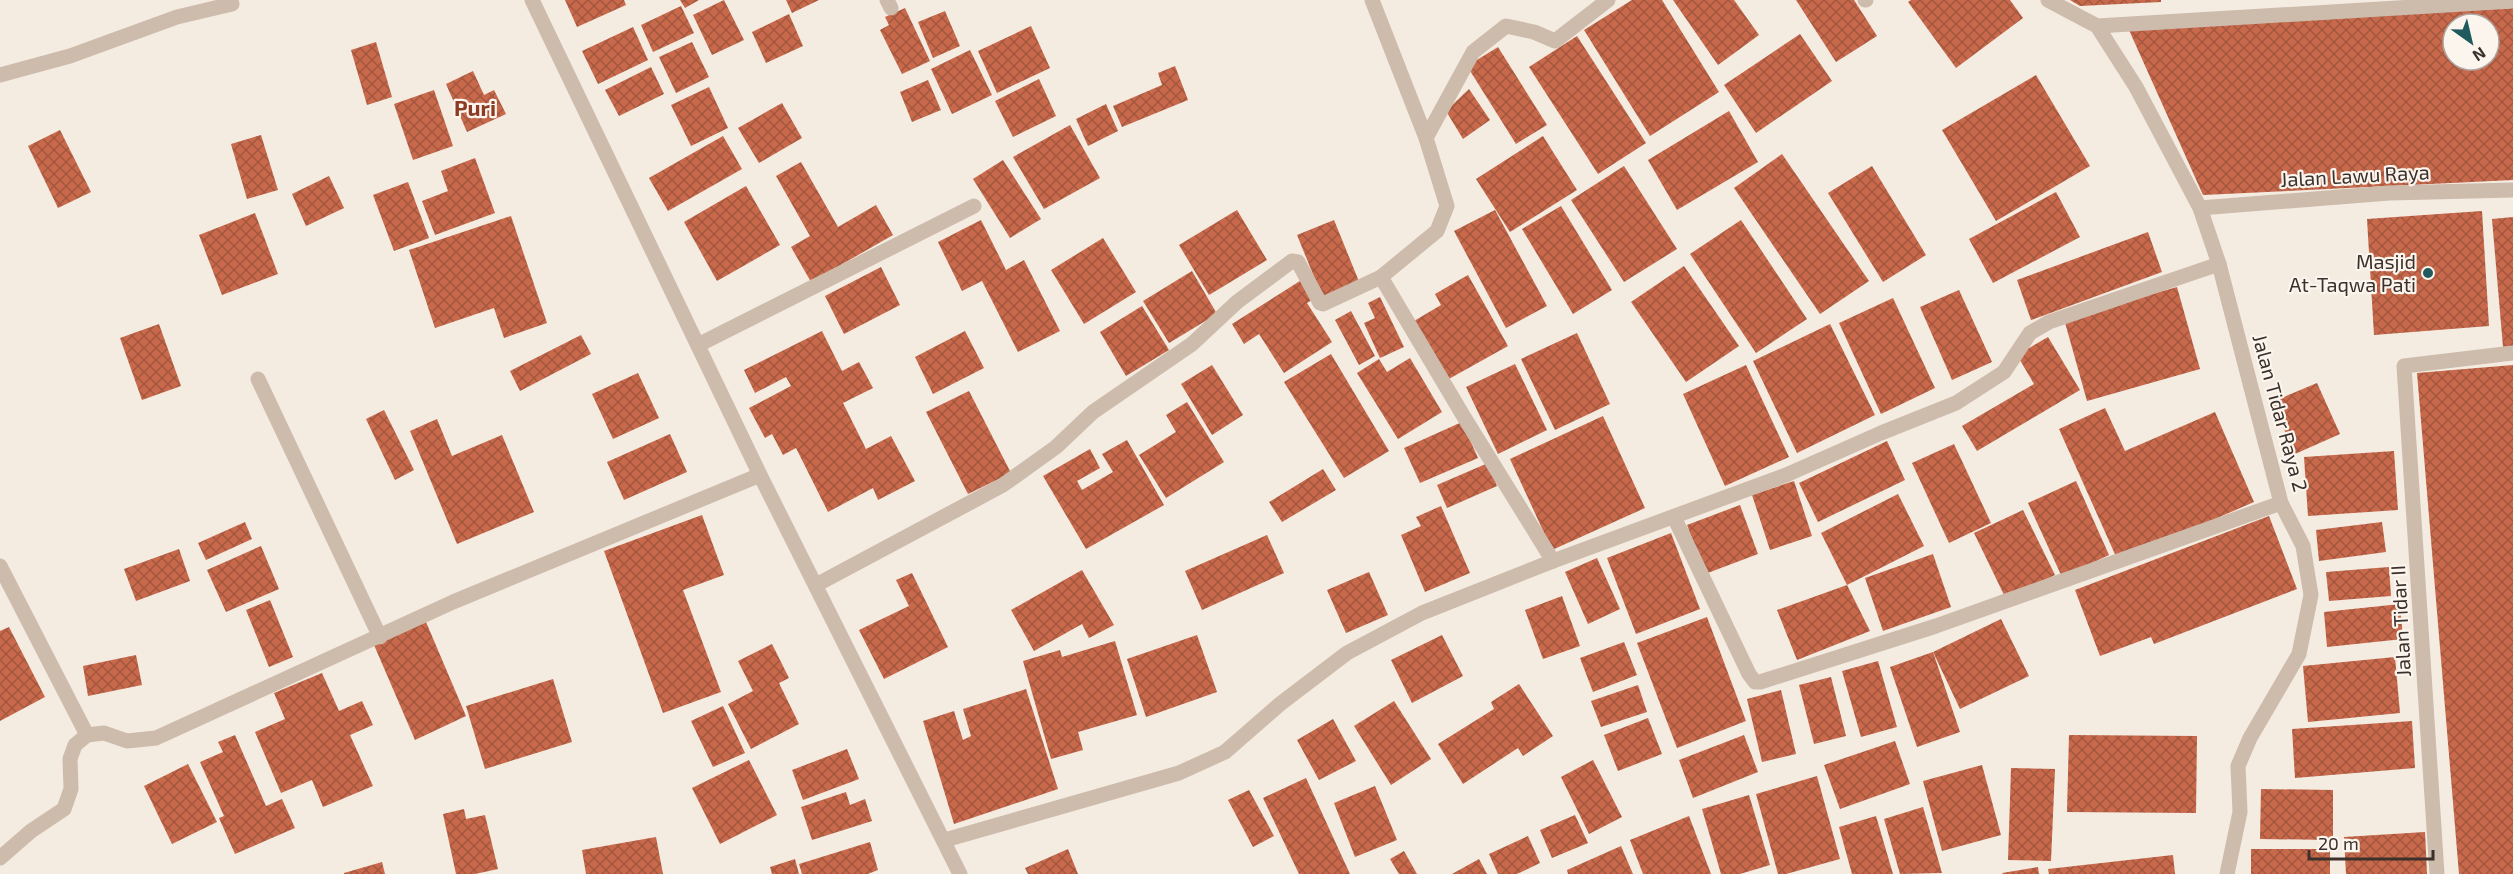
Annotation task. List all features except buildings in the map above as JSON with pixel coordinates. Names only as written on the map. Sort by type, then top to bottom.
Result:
[{"type":"street","points":[[0,75],[70,56],[177,17],[232,4],[230,0]]},
{"type":"street","points":[[532,0],[760,475],[945,840],[960,874]]},
{"type":"street","points":[[816,585],[1003,485],[1056,447],[1093,411],[1192,344],[1237,302],[1292,261],[1298,262],[1320,303],[1323,304],[1381,277],[1437,231],[1447,206],[1426,138],[1372,0]]},
{"type":"street","points":[[1426,138],[1473,52],[1506,26],[1534,32],[1555,41],[1608,0]]},
{"type":"street","name":"Jalan Tidar Raya 2","points":[[2048,0],[2097,26],[2136,87],[2200,208],[2219,264],[2281,503],[2303,546],[2311,595],[2300,654],[2250,738],[2238,766],[2240,812],[2227,874]]},
{"type":"street","points":[[2097,26],[2513,1]]},
{"type":"street","name":"Jalan Lawu Raya","points":[[2200,208],[2389,193],[2513,190]]},
{"type":"street","points":[[698,345],[974,206]]},
{"type":"street","points":[[945,840],[1179,773],[1225,752],[1280,704],[1347,653],[1422,613],[1553,561],[1786,476],[1881,433],[1956,403],[2004,372],[2030,333],[2049,322],[2219,264]]},
{"type":"street","points":[[1381,277],[1553,561]]},
{"type":"street","name":"Jalan Tidar II","points":[[2437,874],[2404,366],[2513,353]]},
{"type":"street","points":[[258,379],[380,637]]},
{"type":"street","points":[[0,858],[31,831],[64,809],[71,789],[70,759],[75,745],[87,735],[104,733],[127,741],[156,738],[453,602],[760,475]]},
{"type":"street","points":[[1674,517],[1749,674],[1755,682],[1760,682],[1947,622],[2281,503]]},
{"type":"street","points":[[0,566],[87,735]]},
{"type":"place","name":"Masjid At-Taqwa Pati","points":[[2428,273]]},
{"type":"district","name":"Puri","points":[[475,108]]}]
